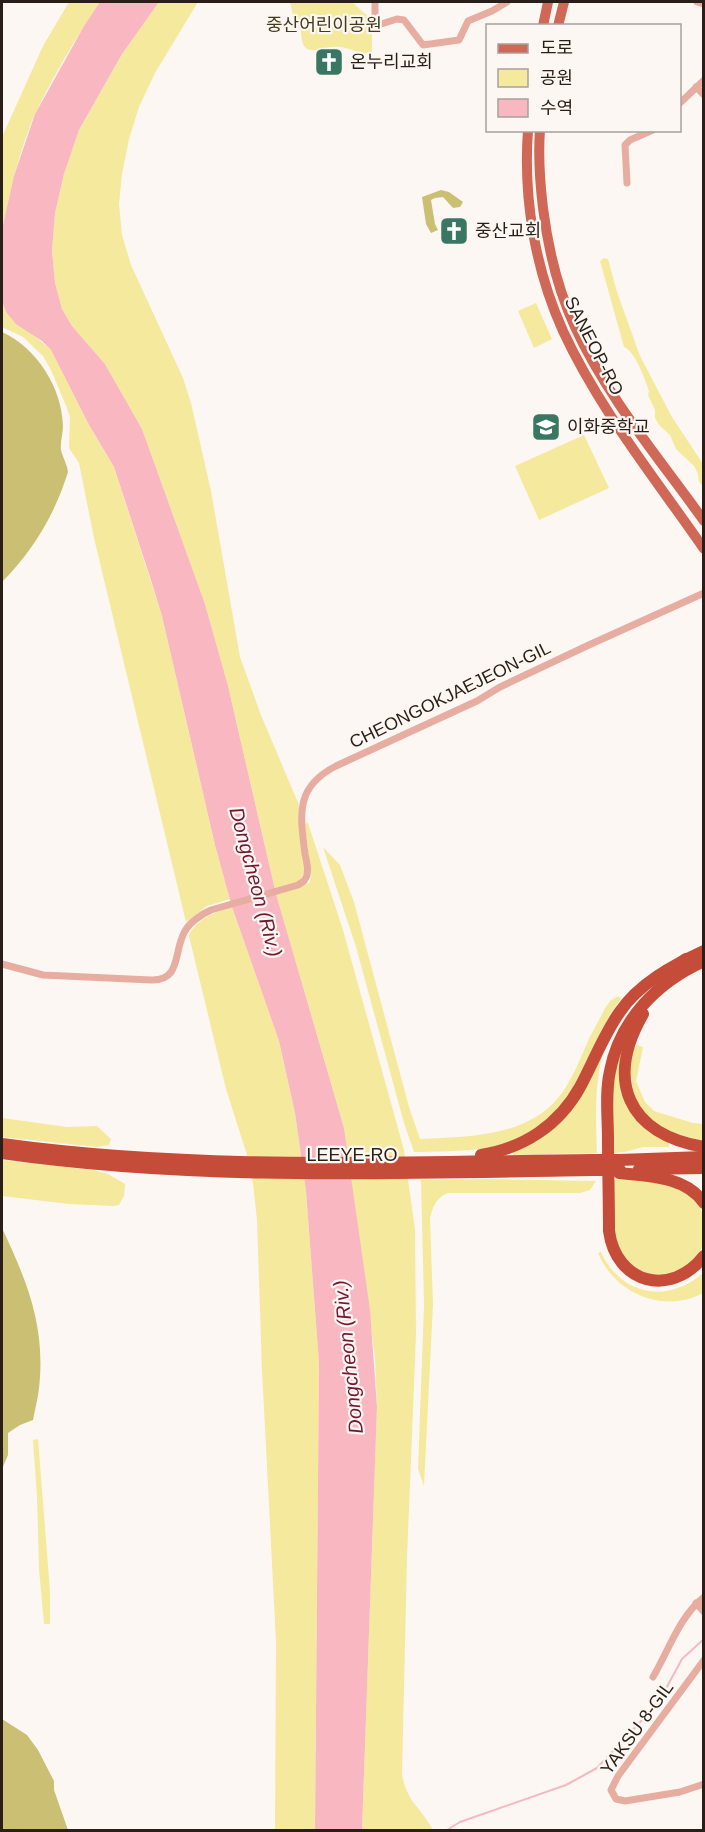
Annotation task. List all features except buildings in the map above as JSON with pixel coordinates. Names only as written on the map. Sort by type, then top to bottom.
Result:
[{"type":"highway","points":[[424,1167],[500,1152],[531,1139],[545,1130],[569,1104],[624,1006],[645,985],[666,970],[704,951]]},
{"type":"highway","points":[[686,959],[659,978],[632,1007],[621,1023],[608,1053],[602,1087],[603,1232],[608,1254],[615,1265],[633,1281],[646,1286],[670,1286],[681,1283],[704,1267]]},
{"type":"highway","points":[[704,961],[681,972],[662,985],[635,1012],[612,1063],[608,1088],[609,1231],[614,1253],[628,1270],[645,1279],[656,1281],[678,1277],[704,1256]]},
{"type":"highway","points":[[681,972],[658,993],[636,1026],[627,1055],[626,1085],[636,1112],[646,1124],[673,1139],[704,1147]]},
{"type":"highway","name":"LEEYE-RO","points":[[2,1144],[91,1158]]},
{"type":"highway","name":"LEEYE-RO","points":[[2,1154],[424,1167],[593,1165],[619,1168]]},
{"type":"highway","points":[[619,1168],[704,1157]]},
{"type":"highway","points":[[619,1168],[704,1168]]},
{"type":"highway","points":[[619,1168],[672,1181],[693,1191],[704,1203]]},
{"type":"main road","points":[[543,24],[548,2]]},
{"type":"main road","points":[[558,24],[564,2]]},
{"type":"main road","name":"SANEOP-RO","points":[[528,132],[528,186],[533,233],[546,286],[563,331],[592,385],[627,440],[704,549]]},
{"type":"main road","name":"SANEOP-RO","points":[[540,132],[541,187],[546,232],[558,284],[575,327],[603,378],[704,521]]},
{"type":"street","points":[[375,2],[375,26],[404,20],[423,45],[459,40],[468,21],[507,2]]},
{"type":"street","points":[[697,2],[704,4]]},
{"type":"street","points":[[681,102],[704,80]]},
{"type":"street","points":[[696,87],[704,95]]},
{"type":"street","points":[[627,183],[625,145],[630,140],[648,132]]},
{"type":"street","name":"CHEONGOKJAEJEON-GIL","points":[[2,964],[43,975],[159,981],[172,972],[187,928],[211,910],[298,885],[304,881],[308,874],[303,822],[304,796],[311,783],[324,771],[704,593]]},
{"type":"street","points":[[653,1677],[683,1620],[696,1603],[704,1597]]},
{"type":"street","points":[[696,1603],[703,1611]]},
{"type":"street","name":"YAKSU 8-GIL","points":[[704,1660],[610,1790],[616,1799],[625,1801],[680,1792],[704,1784]]},
{"type":"green space","points":[[69,2],[100,2],[66,56],[35,114],[20,156],[2,229],[2,137],[43,46]]},
{"type":"green space","points":[[159,2],[198,2],[155,73],[139,107],[129,139],[122,174],[119,204],[122,235],[131,265],[183,378],[191,403],[211,491],[240,657],[261,715],[299,805],[305,868],[298,887],[309,883],[311,879],[305,824],[308,823],[343,930],[404,1150],[415,1230],[416,1335],[407,1558],[402,1775],[411,1799],[433,1830],[362,1830],[377,1407],[375,1357],[344,1128],[276,894],[228,686],[205,604],[142,429],[105,364],[72,326],[62,309],[55,283],[52,251],[55,213],[64,174],[79,130],[122,54]]},
{"type":"green space","name":"중산어린이공원","points":[[290,2],[352,2],[372,20],[372,54],[339,47],[308,49],[304,46],[301,30],[295,25]]},
{"type":"green space","points":[[604,258],[608,259],[640,356],[672,417],[703,464],[703,486],[699,482],[694,466],[676,449],[670,435],[655,418],[655,410],[642,373],[632,354],[624,347],[600,261]]},
{"type":"green space","points":[[2,301],[6,312],[51,350],[88,423],[114,467],[162,616],[215,845],[230,899],[207,906],[186,922],[94,538],[79,463],[69,448],[70,417],[43,356],[23,337],[2,327]]},
{"type":"green space","points":[[536,303],[552,339],[534,348],[518,311]]},
{"type":"green space","points":[[584,435],[609,488],[539,520],[515,466]]},
{"type":"green space","points":[[323,847],[340,865],[354,902],[409,1107],[420,1139],[475,1135],[512,1128],[545,1111],[567,1085],[605,1008],[611,1000],[619,996],[621,999],[604,1025],[581,1072],[565,1098],[549,1118],[532,1132],[492,1147],[414,1152],[356,947]]},
{"type":"green space","points":[[232,907],[279,1041],[295,1113],[306,1191],[319,1363],[315,1830],[275,1830],[276,1641],[257,1220],[247,1155],[226,1089],[189,936],[201,921]]},
{"type":"green space","points":[[637,1045],[643,1047],[636,1081],[645,1102],[654,1111],[703,1124],[703,1140],[676,1134],[664,1128],[654,1122],[638,1103],[631,1076],[632,1056]]},
{"type":"green space","points":[[601,1052],[603,1053],[596,1103],[597,1153],[513,1155],[513,1152],[546,1134]]},
{"type":"green space","points":[[619,1053],[624,1055],[623,1088],[669,1142],[669,1147],[643,1147],[613,1153],[612,1087]]},
{"type":"green space","points":[[2,1118],[67,1127],[97,1126],[111,1139],[109,1145],[97,1147],[2,1137]]},
{"type":"green space","points":[[2,1160],[93,1170],[108,1174],[125,1184],[124,1196],[119,1205],[113,1206],[69,1204],[2,1196]]},
{"type":"green space","points":[[421,1180],[596,1181],[590,1190],[580,1193],[448,1193],[441,1197],[432,1210],[430,1218],[433,1304],[424,1486],[418,1469],[424,1305]]},
{"type":"green space","points":[[613,1180],[666,1184],[690,1194],[700,1207],[703,1216],[703,1245],[686,1269],[658,1278],[632,1269],[614,1242]]},
{"type":"green space","points":[[601,1252],[620,1278],[633,1286],[646,1291],[661,1292],[689,1283],[703,1273],[703,1293],[688,1299],[673,1301],[642,1296],[616,1280],[598,1253]]},
{"type":"green space","points":[[38,1439],[50,1591],[50,1624],[44,1624],[39,1569],[33,1440]]},
{"type":"shaded area","points":[[441,190],[449,192],[463,202],[460,207],[453,208],[443,197],[431,200],[438,230],[431,233],[426,224],[422,197]]},
{"type":"shaded area","points":[[2,332],[26,348],[45,371],[52,384],[62,412],[61,450],[68,472],[57,503],[42,531],[24,558],[2,582]]},
{"type":"shaded area","points":[[2,1228],[27,1286],[37,1325],[40,1366],[39,1392],[33,1420],[8,1433],[8,1455],[2,1469]]},
{"type":"shaded area","points":[[2,1719],[27,1735],[38,1750],[54,1781],[54,1790],[68,1830],[2,1830]]},
{"type":"water","name":"Dongcheon (Riv.)","points":[[100,2],[159,2],[122,54],[79,130],[64,174],[55,213],[52,251],[55,283],[62,309],[72,326],[105,364],[142,429],[205,604],[228,686],[276,894],[344,1128],[370,1310],[377,1407],[362,1830],[315,1830],[319,1363],[306,1191],[295,1113],[279,1041],[232,907],[215,845],[162,616],[114,467],[88,423],[51,350],[42,341],[16,324],[6,312],[2,301],[2,229],[14,176],[35,114]]},
{"type":"waterway","points":[[447,1830],[460,1822],[566,1785],[597,1768],[645,1717],[663,1694],[682,1659],[704,1639]]},
{"type":"place","name":"온누리교회","points":[[329,62]]},
{"type":"place","name":"중산교회","points":[[454,231]]},
{"type":"place","name":"이화중학교","points":[[546,427]]}]
